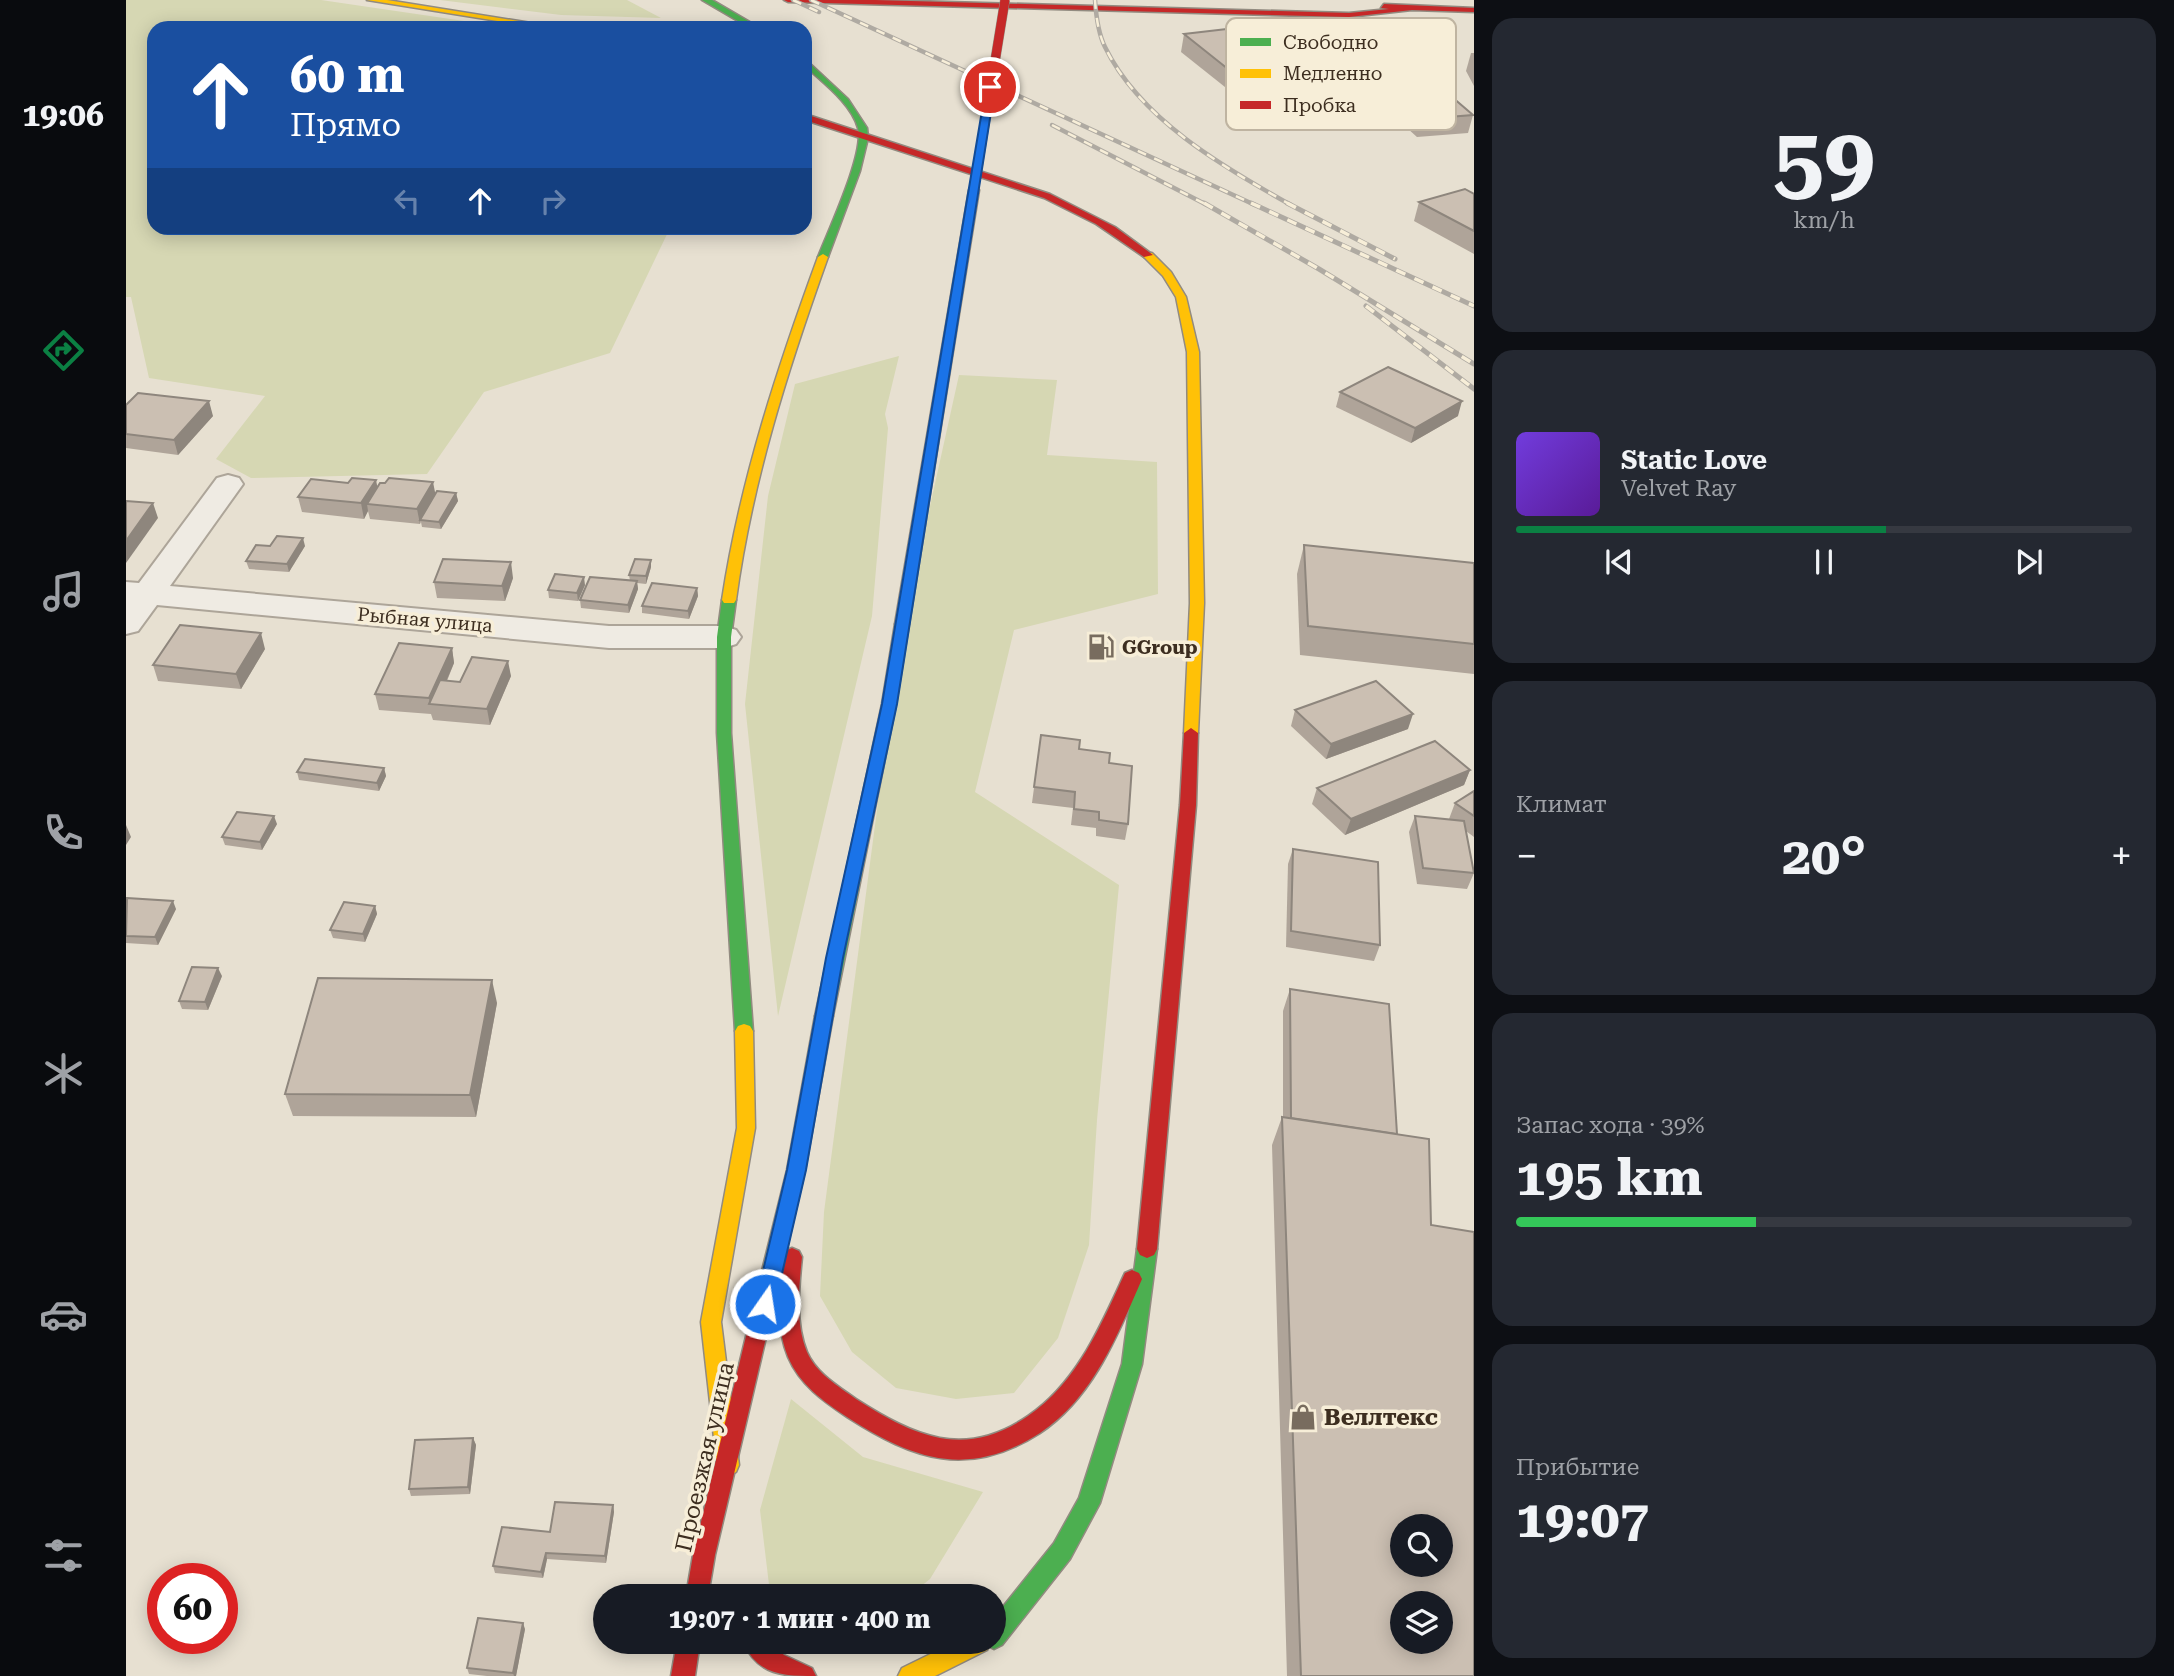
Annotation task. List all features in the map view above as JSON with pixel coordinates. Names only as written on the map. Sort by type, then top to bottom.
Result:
[{"type":"main road","points":[[371,0],[511,21]]},
{"type":"main road","points":[[706,0],[746,21]]},
{"type":"main road","points":[[788,0],[1349,15],[1408,9]]},
{"type":"main road","name":"Проезжая улица","points":[[699,1584],[796,1170],[835,958],[890,704],[1005,0]]},
{"type":"main road","points":[[1295,0],[1408,9],[1474,10]]},
{"type":"main road","points":[[728,1465],[711,1322],[746,1128],[744,1032],[724,733],[724,637],[734,559],[776,383],[847,190],[857,170],[865,137],[857,116],[812,68]]},
{"type":"main road","points":[[812,119],[1007,180],[1044,193],[1093,218],[1135,244],[1166,271],[1179,291],[1186,312],[1193,352],[1197,603],[1188,805],[1147,1245],[1132,1364],[1089,1503],[1062,1551],[1006,1621]]},
{"type":"main road","points":[[796,1170],[790,1280],[792,1330],[804,1368],[829,1392],[863,1416],[937,1449],[989,1446],[1043,1418],[1076,1381],[1102,1343],[1147,1245]]},
{"type":"main road","points":[[704,1555],[717,1584]]},
{"type":"main road","points":[[683,1676],[687,1654]]},
{"type":"main road","points":[[767,1654],[776,1663],[804,1676]]},
{"type":"main road","points":[[910,1676],[955,1654]]},
{"type":"main road","points":[[968,1667],[979,1654]]},
{"type":"street","points":[[126,624],[136,593],[228,484]]},
{"type":"street","name":"Рыбная улица","points":[[136,593],[609,637],[724,637]]},
{"type":"green space","points":[[126,0],[321,0],[464,21],[147,21],[147,235],[667,235],[610,353],[484,392],[427,474],[251,478],[216,459],[265,396],[149,378],[131,297],[126,297]]},
{"type":"green space","points":[[440,0],[627,0],[661,18],[561,15]]},
{"type":"green space","points":[[899,356],[885,414],[888,428],[872,616],[778,1016],[745,704],[768,496],[795,384]]},
{"type":"green space","points":[[959,375],[1057,380],[1047,455],[1157,462],[1158,594],[1014,630],[975,792],[1119,885],[1097,1120],[1089,1245],[1058,1338],[1014,1393],[956,1399],[896,1388],[852,1352],[820,1296],[824,1212],[898,651]]},
{"type":"green space","points":[[791,1399],[863,1457],[983,1492],[930,1579],[924,1584],[769,1584],[760,1510]]},
{"type":"building","points":[[1226,29],[1226,67],[1184,34]]},
{"type":"building","points":[[1456,100],[1473,115],[1456,116]]},
{"type":"building","points":[[1465,189],[1474,194],[1474,231],[1419,202]]},
{"type":"building","points":[[1388,367],[1462,401],[1415,428],[1340,392]]},
{"type":"building","points":[[138,393],[209,401],[174,440],[126,434],[126,405]]},
{"type":"building","points":[[352,478],[376,480],[361,503],[298,497],[311,479],[348,483]]},
{"type":"building","points":[[389,478],[433,482],[417,509],[367,504],[380,483],[385,483]]},
{"type":"building","points":[[437,491],[456,493],[439,522],[420,520]]},
{"type":"building","points":[[126,501],[153,503],[126,541]]},
{"type":"building","points":[[277,536],[303,538],[287,564],[246,561],[256,545],[270,546]]},
{"type":"building","points":[[1304,545],[1474,563],[1474,644],[1308,626]]},
{"type":"building","points":[[443,559],[511,562],[502,586],[434,582]]},
{"type":"building","points":[[635,559],[651,560],[646,576],[629,575]]},
{"type":"building","points":[[555,574],[584,577],[577,593],[548,590]]},
{"type":"building","points":[[590,577],[637,581],[628,605],[580,600]]},
{"type":"building","points":[[652,583],[697,588],[688,611],[642,606]]},
{"type":"building","points":[[180,625],[261,633],[236,674],[153,665]]},
{"type":"building","points":[[399,643],[452,648],[429,698],[375,694]]},
{"type":"building","points":[[472,657],[508,661],[487,709],[429,704],[440,680],[460,682]]},
{"type":"building","points":[[1376,681],[1413,714],[1331,744],[1295,710]]},
{"type":"building","points":[[1041,735],[1080,740],[1079,749],[1110,753],[1109,763],[1132,766],[1128,824],[1099,820],[1099,812],[1074,809],[1075,792],[1034,787]]},
{"type":"building","points":[[1435,741],[1470,770],[1351,819],[1317,788]]},
{"type":"building","points":[[305,759],[384,768],[377,783],[297,772]]},
{"type":"building","points":[[1474,791],[1474,816],[1455,803]]},
{"type":"building","points":[[237,812],[274,816],[260,842],[222,837]]},
{"type":"building","points":[[1415,816],[1464,821],[1474,873],[1423,868]]},
{"type":"building","points":[[1293,849],[1378,862],[1380,945],[1291,931]]},
{"type":"building","points":[[127,898],[173,901],[155,937],[126,936]]},
{"type":"building","points":[[344,902],[375,906],[363,934],[330,930]]},
{"type":"building","points":[[192,967],[218,968],[205,1002],[179,1001]]},
{"type":"building","points":[[318,978],[492,980],[470,1095],[285,1094]]},
{"type":"building","points":[[1290,989],[1389,1004],[1397,1134],[1291,1118]]},
{"type":"building","points":[[1282,1117],[1429,1139],[1431,1225],[1474,1232],[1474,1676],[1301,1676]]},
{"type":"building","points":[[473,1438],[468,1487],[409,1489],[415,1440]]},
{"type":"building","points":[[555,1502],[613,1505],[605,1556],[546,1553],[541,1572],[493,1566],[502,1527],[550,1532]]},
{"type":"building","points":[[478,1618],[523,1623],[513,1673],[467,1668]]},
{"type":"railway","points":[[793,0],[819,12]]},
{"type":"railway","points":[[811,0],[1255,205]]},
{"type":"railway","points":[[1095,0],[1099,30],[1105,47],[1120,73],[1139,97],[1161,119],[1211,157],[1291,205]]},
{"type":"railway","points":[[1052,125],[1207,205]]},
{"type":"railway","points":[[1204,203],[1319,269],[1474,364]]},
{"type":"railway","points":[[1251,203],[1474,306]]},
{"type":"railway","points":[[1287,203],[1395,259]]},
{"type":"railway","points":[[1366,306],[1474,389]]},
{"type":"traffic: fast","points":[[706,0],[744,21]]},
{"type":"traffic: fast","points":[[812,68],[845,100],[858,118],[864,138],[856,171],[823,257]]},
{"type":"traffic: fast","points":[[729,600],[724,637],[724,733],[744,1031]]},
{"type":"traffic: fast","points":[[824,1016],[889,704],[902,624]]},
{"type":"traffic: fast","points":[[1006,1622],[1062,1551],[1089,1503],[1132,1364],[1147,1249]]},
{"type":"traffic: slow","points":[[371,0],[511,21]]},
{"type":"traffic: slow","points":[[902,624],[974,190]]},
{"type":"traffic: slow","points":[[1148,255],[1167,274],[1181,297],[1193,352],[1197,603],[1191,733]]},
{"type":"traffic: slow","points":[[729,600],[735,556],[754,469],[779,383],[823,257]]},
{"type":"traffic: slow","points":[[766,1295],[796,1170],[824,1016]]},
{"type":"traffic: slow","points":[[728,1465],[711,1322],[746,1128],[744,1031]]},
{"type":"traffic: slow","points":[[910,1676],[955,1654]]},
{"type":"traffic: jam","points":[[788,0],[1349,15],[1408,9]]},
{"type":"traffic: jam","points":[[974,190],[1005,0]]},
{"type":"traffic: jam","points":[[1384,6],[1474,10]]},
{"type":"traffic: jam","points":[[812,119],[1047,196],[1099,222],[1148,255]]},
{"type":"traffic: jam","points":[[1147,1249],[1188,805],[1191,733]]},
{"type":"traffic: jam","points":[[792,1257],[789,1314],[793,1342],[809,1374],[835,1397],[896,1434],[928,1447],[952,1450],[980,1447],[1008,1438],[1033,1425],[1059,1403],[1073,1388],[1096,1353],[1132,1279]]},
{"type":"traffic: jam","points":[[699,1584],[766,1295]]},
{"type":"traffic: jam","points":[[683,1676],[687,1654]]},
{"type":"traffic: jam","points":[[767,1654],[776,1663],[804,1676]]},
{"type":"place","name":"GGroup","points":[[1101,647]]},
{"type":"place","name":"Веллтекс","points":[[1303,1417]]},
{"type":"route","points":[[765,1304],[796,1170],[835,958],[890,704],[990,87]]}]
